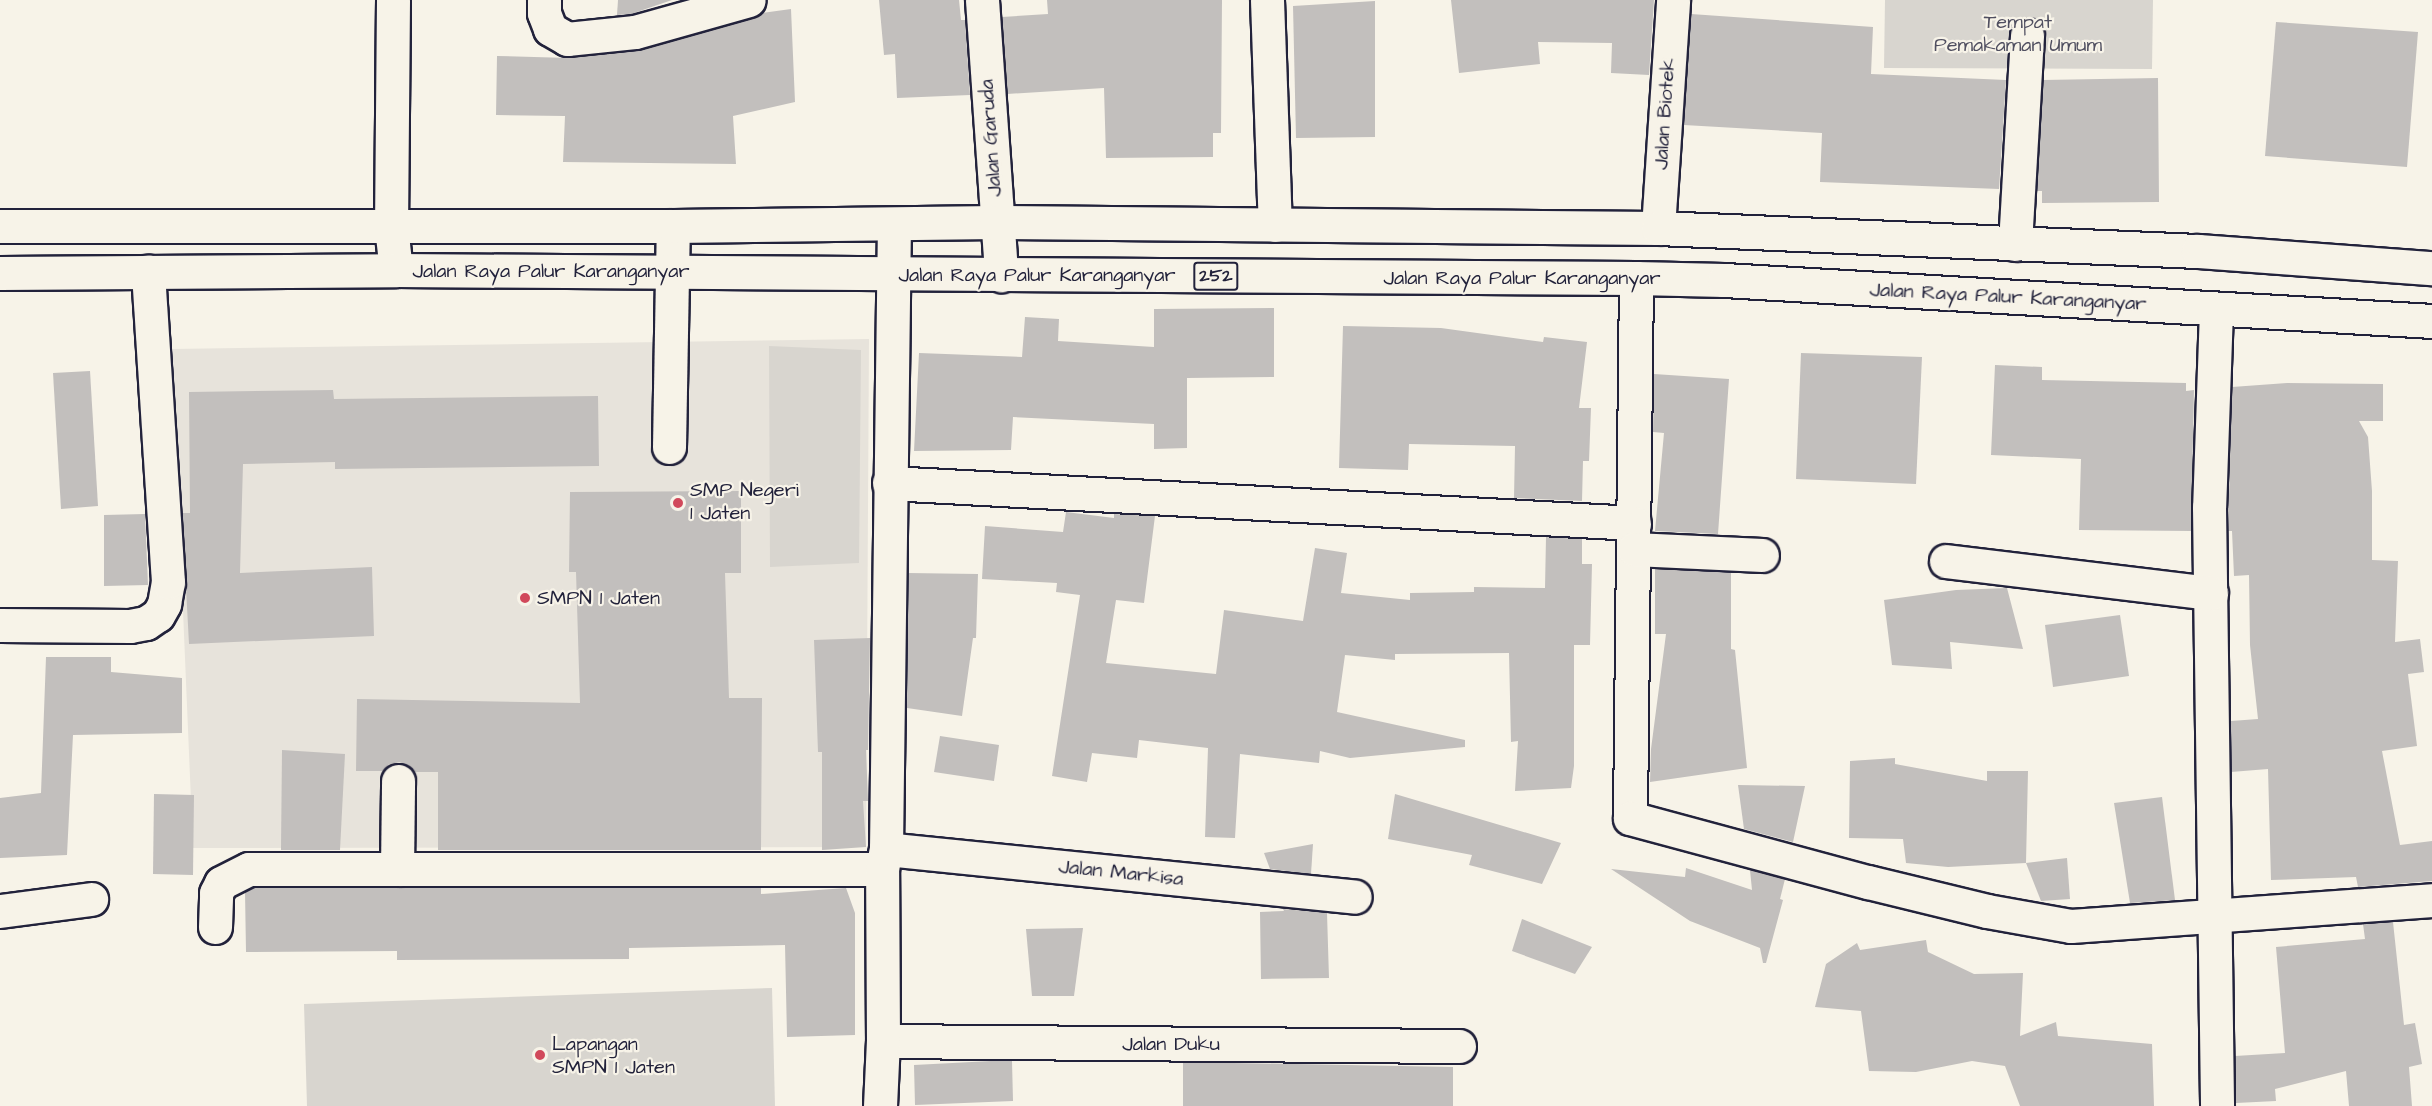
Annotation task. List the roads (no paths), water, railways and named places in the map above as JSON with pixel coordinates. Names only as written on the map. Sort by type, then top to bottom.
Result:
[{"type":"street","points":[[393,0],[391,227],[396,270]]},
{"type":"street","points":[[544,0],[544,13],[549,29],[567,39],[635,32],[749,0]]},
{"type":"street","name":"Jalan Garuda","points":[[982,0],[1001,275]]},
{"type":"street","points":[[1267,0],[1275,225]]},
{"type":"street","name":"Jalan Biotek","points":[[1658,228],[1673,0]]},
{"type":"street","points":[[2015,244],[2027,35]]},
{"type":"street","points":[[0,226],[673,226],[996,222],[1658,228],[2198,251],[2432,268]]},
{"type":"street","points":[[880,1106],[884,1041],[884,859],[894,224]]},
{"type":"street","points":[[669,447],[674,272],[673,226]]},
{"type":"street","name":"Jalan Raya Palur Karanganyar","points":[[0,273],[396,270],[1636,278],[1724,280],[2432,321]]},
{"type":"street","points":[[0,625],[130,626],[146,623],[158,615],[164,604],[168,582],[148,272]]},
{"type":"street","points":[[1636,278],[1630,818],[1868,882],[2038,922],[2071,926],[2432,900]]},
{"type":"street","points":[[2216,310],[2209,507],[2214,917],[2219,1058],[2217,1106]]},
{"type":"street","points":[[889,483],[1634,536],[1762,555]]},
{"type":"street","points":[[1946,561],[2211,592]]},
{"type":"street","points":[[397,869],[399,781]]},
{"type":"street","name":"Jalan Markisa","points":[[215,927],[216,893],[221,883],[249,869],[397,869],[884,859],[1355,897]]},
{"type":"street","points":[[0,911],[92,899]]},
{"type":"street","name":"Jalan Duku","points":[[884,1041],[1459,1046]]},
{"type":"place","name":"SMP Negeri 1 Jaten","points":[[678,503]]},
{"type":"place","name":"SMPN 1 Jaten","points":[[525,598]]},
{"type":"place","name":"Lapangan SMPN 1 Jaten","points":[[540,1055]]},
{"type":"park label","name":"Tempat Pemakaman Umum","points":[[2018,34]]}]
